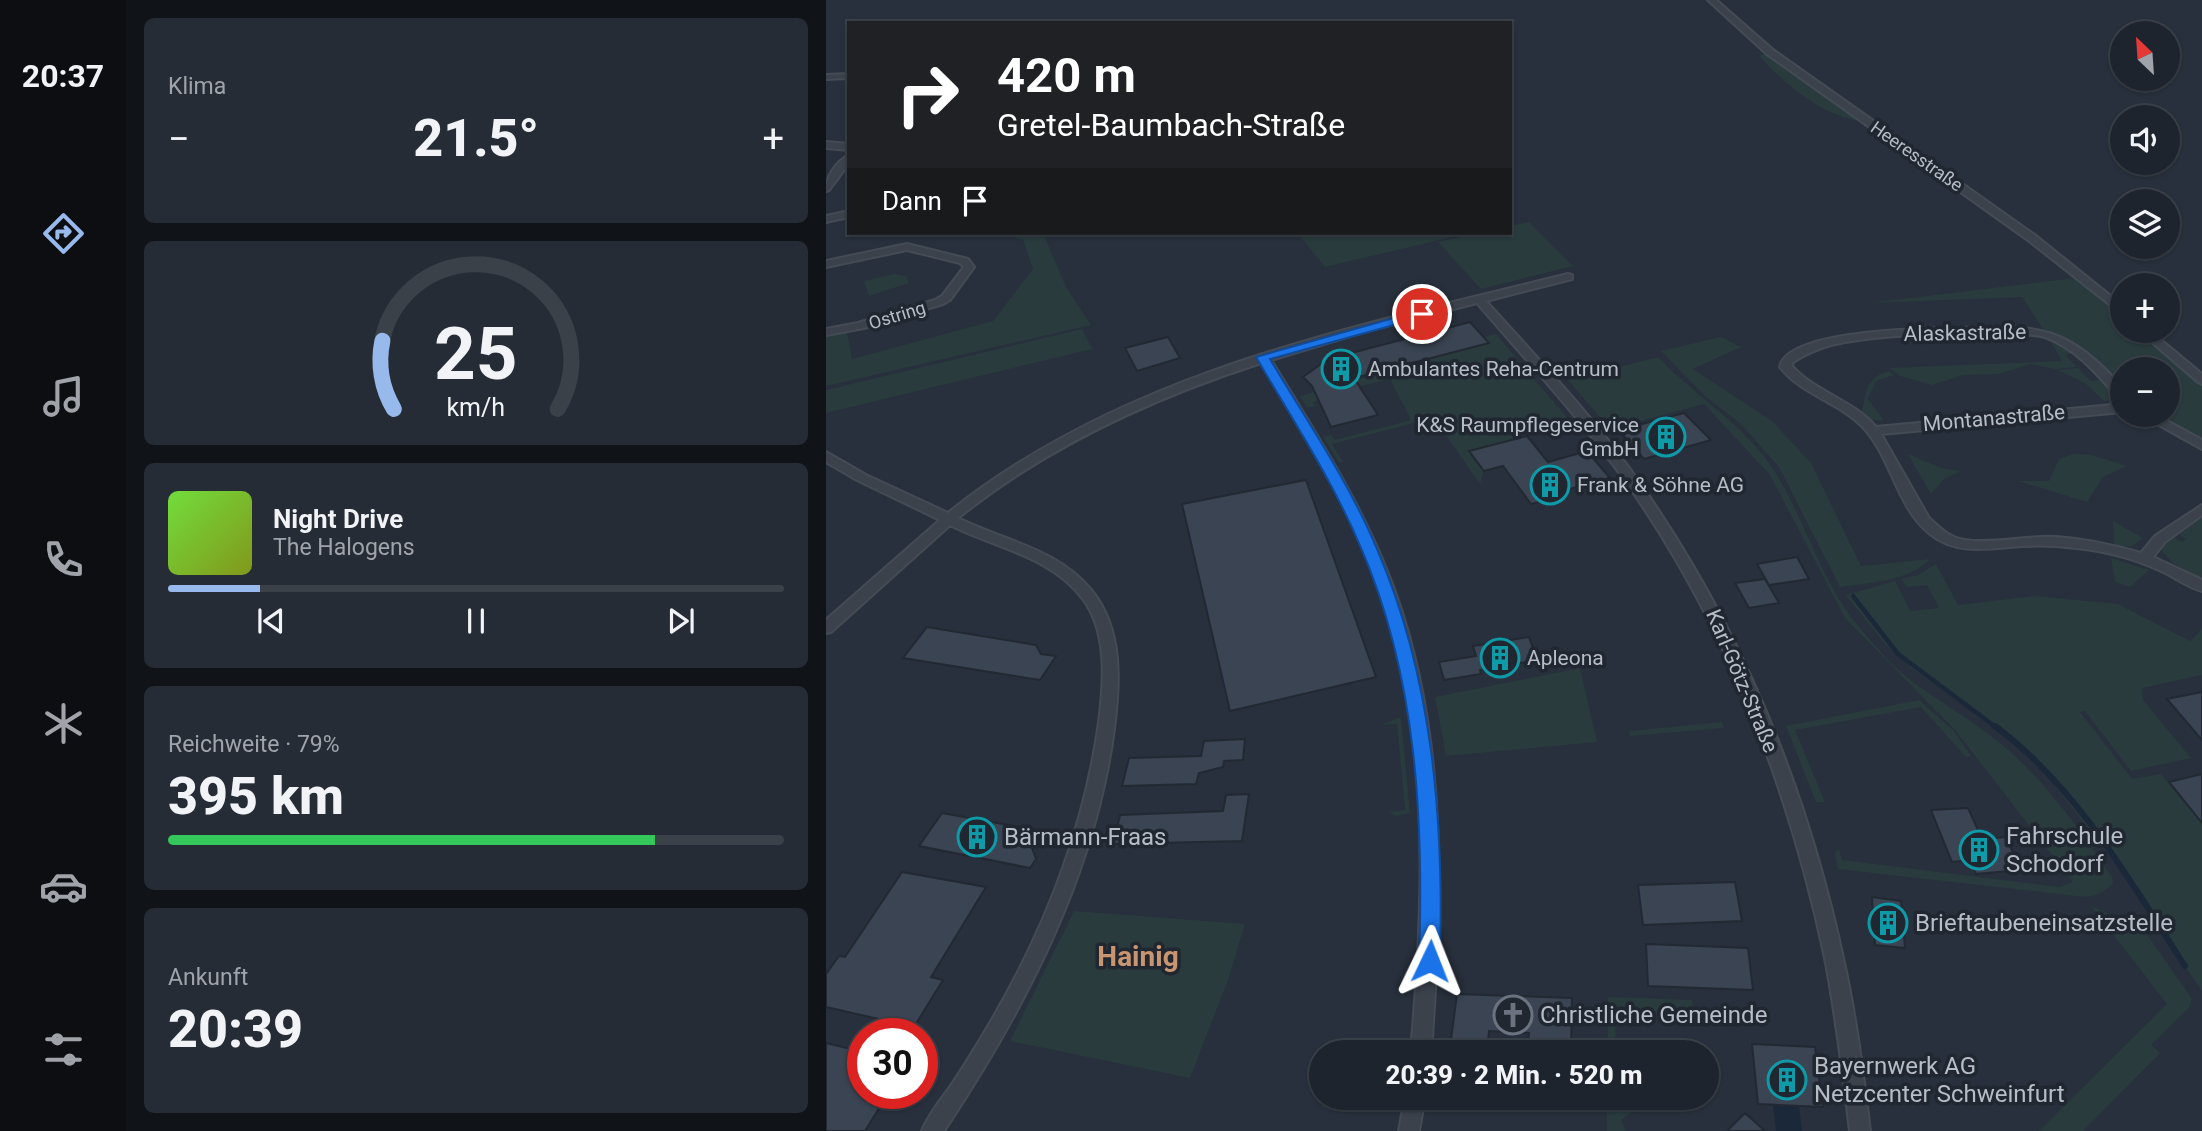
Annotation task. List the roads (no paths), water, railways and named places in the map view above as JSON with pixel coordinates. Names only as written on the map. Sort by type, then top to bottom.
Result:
[{"type":"street","name":"Heeresstraße","points":[[1712,0],[1770,51],[2032,238],[2110,301]]},
{"type":"street","points":[[826,77],[847,76]]},
{"type":"street","points":[[826,145],[847,147]]},
{"type":"street","points":[[826,188],[847,160]]},
{"type":"street","points":[[827,217],[847,214]]},
{"type":"street","name":"Ostring","points":[[826,264],[914,247],[964,261],[970,267],[939,302],[860,326],[826,332]]},
{"type":"street","points":[[826,628],[904,556],[1016,470],[1105,420],[1180,386],[1263,357],[1568,277]]},
{"type":"street","name":"Karl-Götz-Straße","points":[[1479,299],[1587,422],[1633,482],[1691,570],[1738,661],[1788,792],[1822,904],[1842,1000],[1860,1131]]},
{"type":"street","name":"Alaskastraße","points":[[1873,431],[1791,373],[1786,367],[1788,359],[1799,351],[1870,334],[2037,331],[2056,336],[2074,346],[2110,391]]},
{"type":"street","points":[[2158,343],[2202,380]]},
{"type":"street","points":[[1263,357],[1357,522],[1387,590],[1407,659],[1425,780],[1432,880],[1429,969],[1422,1040]]},
{"type":"street","name":"Montanastraße","points":[[1873,431],[2110,406]]},
{"type":"street","points":[[2169,427],[2202,445]]},
{"type":"street","points":[[1873,431],[1924,520],[1933,531],[1950,541],[1968,544],[2058,541],[2145,557],[2202,586]]},
{"type":"street","points":[[826,456],[852,473],[950,520],[1058,567],[1078,584],[1103,622],[1111,678],[1099,775],[1067,881],[1009,1004],[932,1131]]},
{"type":"street","points":[[2145,557],[2161,539],[2202,509]]},
{"type":"street","points":[[1409,1131],[1413,1110]]},
{"type":"water","points":[[1773,1105],[1799,1106],[1802,1131],[1776,1131]]},
{"type":"waterway","points":[[1853,596],[1898,654],[1997,728]]},
{"type":"waterway","points":[[1995,726],[2052,777],[2077,806],[2185,966]]},
{"type":"place","name":"Ambulantes Reha-Centrum","points":[[1341,369]]},
{"type":"place","name":"K&S Raumpflegeservice GmbH","points":[[1666,437]]},
{"type":"place","name":"Frank & Söhne AG","points":[[1550,485]]},
{"type":"place","name":"Apleona","points":[[1500,658]]},
{"type":"place","name":"Bärmann-Fraas","points":[[977,837]]},
{"type":"place","name":"Fahrschule Schodorf","points":[[1979,850]]},
{"type":"place","name":"Brieftaubeneinsatzstelle","points":[[1888,923]]},
{"type":"place","name":"Christliche Gemeinde","points":[[1513,1015]]},
{"type":"place","name":"Bayernwerk AG Netzcenter Schweinfurt","points":[[1787,1080]]},
{"type":"district","name":"Hainig","points":[[1138,956]]}]
